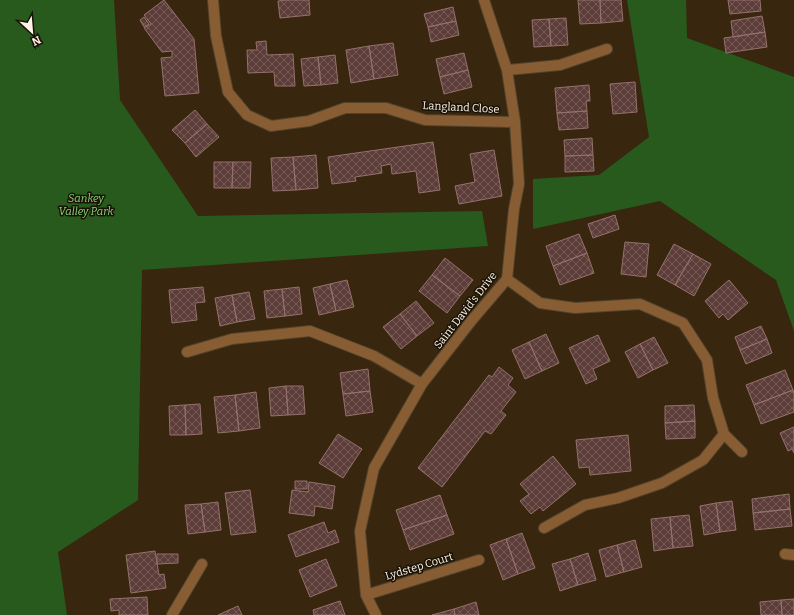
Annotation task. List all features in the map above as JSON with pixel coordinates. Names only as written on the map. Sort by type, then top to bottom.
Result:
[{"type":"street","name":"Langland Close","points":[[213,0],[216,36],[228,92],[247,115],[271,126],[309,121],[345,108],[386,108],[425,120],[515,122]]},
{"type":"street","name":"Saint David's Drive","points":[[376,615],[366,595],[360,531],[374,468],[422,384],[472,320],[507,279],[514,208],[519,184],[515,122],[507,70],[484,0]]},
{"type":"street","points":[[507,70],[560,65],[607,49]]},
{"type":"street","points":[[507,279],[540,303],[575,308],[640,304],[683,323],[706,360],[713,398],[724,434],[742,452]]},
{"type":"street","points":[[187,352],[232,339],[310,332],[374,356],[422,384]]},
{"type":"street","points":[[544,528],[585,505],[618,498],[662,482],[703,460],[724,434]]},
{"type":"street","name":"Lydstep Court","points":[[366,595],[479,560]]},
{"type":"street","points":[[172,615],[202,564]]},
{"type":"green space","name":"Sankey Valley Park","points":[[0,0],[114,0],[120,100],[198,216],[482,211],[488,246],[142,270],[138,500],[58,552],[67,615],[0,615]]},
{"type":"green space","points":[[627,0],[686,0],[687,38],[794,77],[794,331],[776,280],[660,201],[533,229],[533,179],[599,175],[649,137]]},
{"type":"building","points":[[164,0],[194,39],[199,93],[165,96],[161,58],[172,57],[172,51],[162,52],[144,28],[151,24],[144,15]]},
{"type":"building","points":[[309,0],[310,15],[280,18],[278,1]]},
{"type":"building","points":[[578,0],[600,0],[601,23],[580,24]]},
{"type":"building","points":[[600,0],[621,0],[623,21],[601,23]]},
{"type":"building","points":[[728,0],[760,0],[761,11],[730,14]]},
{"type":"building","points":[[453,7],[456,21],[428,27],[424,14]]},
{"type":"building","points":[[762,16],[765,32],[733,37],[731,21]]},
{"type":"building","points":[[144,17],[149,24],[144,27],[140,20]]},
{"type":"building","points":[[566,18],[568,45],[551,46],[549,19]]},
{"type":"building","points":[[549,19],[551,46],[534,47],[532,20]]},
{"type":"building","points":[[456,21],[459,35],[431,42],[428,27]]},
{"type":"building","points":[[765,32],[767,47],[726,53],[724,38]]},
{"type":"building","points":[[266,41],[267,55],[293,54],[295,86],[275,86],[274,72],[248,73],[247,50],[257,50],[256,42]]},
{"type":"building","points":[[393,43],[398,75],[374,79],[369,46]]},
{"type":"building","points":[[369,46],[374,79],[351,83],[346,50]]},
{"type":"building","points":[[464,53],[468,70],[440,77],[436,59]]},
{"type":"building","points":[[335,55],[338,83],[321,85],[318,57]]},
{"type":"building","points":[[318,57],[321,85],[304,86],[301,59]]},
{"type":"building","points":[[468,70],[472,87],[444,94],[440,77]]},
{"type":"building","points":[[635,82],[637,112],[613,114],[610,84]]},
{"type":"building","points":[[589,85],[590,101],[586,101],[587,111],[557,113],[555,88]]},
{"type":"building","points":[[195,110],[207,124],[185,143],[172,130]]},
{"type":"building","points":[[587,111],[588,128],[559,130],[557,113]]},
{"type":"building","points":[[207,124],[219,137],[196,157],[185,143]]},
{"type":"building","points":[[592,138],[593,155],[565,156],[564,140]]},
{"type":"building","points":[[433,142],[440,190],[419,193],[416,171],[392,174],[391,164],[381,166],[382,173],[355,177],[356,181],[332,184],[328,157]]},
{"type":"building","points":[[494,150],[502,196],[459,204],[455,186],[475,182],[470,154]]},
{"type":"building","points":[[316,155],[318,188],[296,190],[293,157]]},
{"type":"building","points":[[593,155],[594,171],[565,172],[565,156]]},
{"type":"building","points":[[293,157],[296,190],[273,191],[271,158]]},
{"type":"building","points":[[214,162],[233,162],[232,188],[214,188]]},
{"type":"building","points":[[233,162],[251,162],[250,188],[232,188]]},
{"type":"building","points":[[615,215],[619,229],[593,238],[588,224]]},
{"type":"building","points":[[579,234],[587,253],[553,266],[546,246]]},
{"type":"building","points":[[625,242],[649,244],[646,277],[621,274]]},
{"type":"building","points":[[674,244],[693,254],[675,285],[657,275]]},
{"type":"building","points":[[587,253],[594,273],[560,285],[553,266]]},
{"type":"building","points":[[693,254],[711,264],[694,296],[675,285]]},
{"type":"building","points":[[445,258],[473,280],[460,296],[432,275]]},
{"type":"building","points":[[432,275],[460,296],[447,313],[419,291]]},
{"type":"building","points":[[347,280],[354,307],[336,311],[330,284]]},
{"type":"building","points":[[729,280],[748,303],[728,320],[723,314],[719,318],[705,301]]},
{"type":"building","points":[[330,284],[336,311],[319,315],[313,288]]},
{"type":"building","points":[[203,287],[205,302],[195,303],[197,320],[172,323],[169,290]]},
{"type":"building","points":[[299,287],[302,314],[285,316],[282,289]]},
{"type":"building","points":[[282,289],[285,316],[267,318],[264,291]]},
{"type":"building","points":[[249,292],[255,319],[237,322],[232,295]]},
{"type":"building","points":[[232,295],[237,322],[220,326],[215,298]]},
{"type":"building","points":[[416,301],[434,323],[417,336],[400,314]]},
{"type":"building","points":[[400,314],[417,336],[401,349],[383,327]]},
{"type":"building","points":[[761,326],[767,339],[740,350],[735,337]]},
{"type":"building","points":[[546,334],[559,363],[542,371],[529,342]]},
{"type":"building","points":[[598,335],[610,361],[593,369],[597,379],[586,384],[569,348]]},
{"type":"building","points":[[654,337],[668,363],[653,370],[640,344]]},
{"type":"building","points":[[767,339],[772,353],[746,364],[740,350]]},
{"type":"building","points":[[529,342],[542,371],[525,379],[512,350]]},
{"type":"building","points":[[640,344],[653,370],[638,378],[625,352]]},
{"type":"building","points":[[499,367],[513,378],[508,385],[516,392],[501,411],[506,415],[491,434],[485,431],[442,487],[418,468],[489,375],[492,377]]},
{"type":"building","points":[[368,369],[370,391],[343,394],[340,373]]},
{"type":"building","points":[[785,370],[793,390],[754,405],[746,385]]},
{"type":"building","points":[[286,386],[288,415],[271,416],[269,388]]},
{"type":"building","points":[[286,386],[303,386],[305,414],[288,415]]},
{"type":"building","points":[[793,390],[794,412],[761,424],[754,405]]},
{"type":"building","points":[[370,391],[373,412],[346,416],[343,394]]},
{"type":"building","points":[[256,392],[260,428],[239,431],[235,395]]},
{"type":"building","points":[[235,395],[239,431],[218,433],[214,397]]},
{"type":"building","points":[[200,404],[202,434],[186,435],[185,405]]},
{"type":"building","points":[[185,405],[186,435],[170,435],[169,406]]},
{"type":"building","points":[[694,405],[695,421],[665,423],[665,406]]},
{"type":"building","points":[[695,421],[695,438],[666,439],[665,423]]},
{"type":"building","points":[[794,427],[794,453],[792,449],[788,451],[780,433]]},
{"type":"building","points":[[338,434],[362,449],[343,478],[319,463]]},
{"type":"building","points":[[628,435],[631,471],[590,475],[589,467],[579,468],[576,440]]},
{"type":"building","points":[[553,456],[576,484],[543,511],[540,507],[531,514],[520,501],[529,494],[520,484]]},
{"type":"building","points":[[295,481],[307,481],[307,489],[295,489]]},
{"type":"building","points":[[309,482],[335,486],[332,509],[315,506],[314,516],[289,513],[292,490],[308,492]]},
{"type":"building","points":[[250,490],[256,532],[231,535],[225,493]]},
{"type":"building","points":[[789,494],[790,509],[753,513],[752,499]]},
{"type":"building","points":[[440,495],[447,515],[403,530],[396,510]]},
{"type":"building","points":[[732,501],[736,530],[720,532],[716,503]]},
{"type":"building","points":[[218,502],[221,530],[205,532],[201,504]]},
{"type":"building","points":[[716,503],[720,532],[704,535],[700,506]]},
{"type":"building","points":[[201,504],[205,532],[188,534],[185,505]]},
{"type":"building","points":[[790,509],[792,526],[755,530],[753,513]]},
{"type":"building","points":[[447,515],[454,534],[410,550],[403,530]]},
{"type":"building","points":[[689,515],[693,546],[673,548],[670,517]]},
{"type":"building","points":[[670,517],[673,548],[654,551],[651,519]]},
{"type":"building","points":[[324,522],[328,533],[335,530],[339,542],[296,557],[288,535]]},
{"type":"building","points":[[522,533],[535,568],[518,574],[506,539]]},
{"type":"building","points":[[506,539],[518,574],[503,580],[490,545]]},
{"type":"building","points":[[635,540],[642,567],[624,572],[617,545]]},
{"type":"building","points":[[617,545],[624,572],[606,577],[599,550]]},
{"type":"building","points":[[155,551],[159,575],[164,574],[166,588],[131,593],[126,555]]},
{"type":"building","points":[[588,553],[596,580],[578,585],[570,559]]},
{"type":"building","points":[[157,554],[178,554],[178,563],[157,564]]},
{"type":"building","points":[[326,559],[337,586],[310,597],[299,570]]},
{"type":"building","points":[[570,559],[578,585],[560,591],[552,564]]},
{"type":"building","points":[[147,597],[148,615],[119,615],[119,610],[111,611],[110,599]]},
{"type":"building","points":[[794,599],[794,615],[782,615],[781,600]]},
{"type":"building","points":[[781,600],[782,615],[761,615],[760,602]]},
{"type":"building","points":[[340,601],[345,615],[314,615],[313,610]]},
{"type":"building","points":[[476,602],[479,615],[455,615],[454,609]]},
{"type":"building","points":[[238,606],[242,615],[218,615]]},
{"type":"building","points":[[454,609],[455,615],[432,615]]}]
